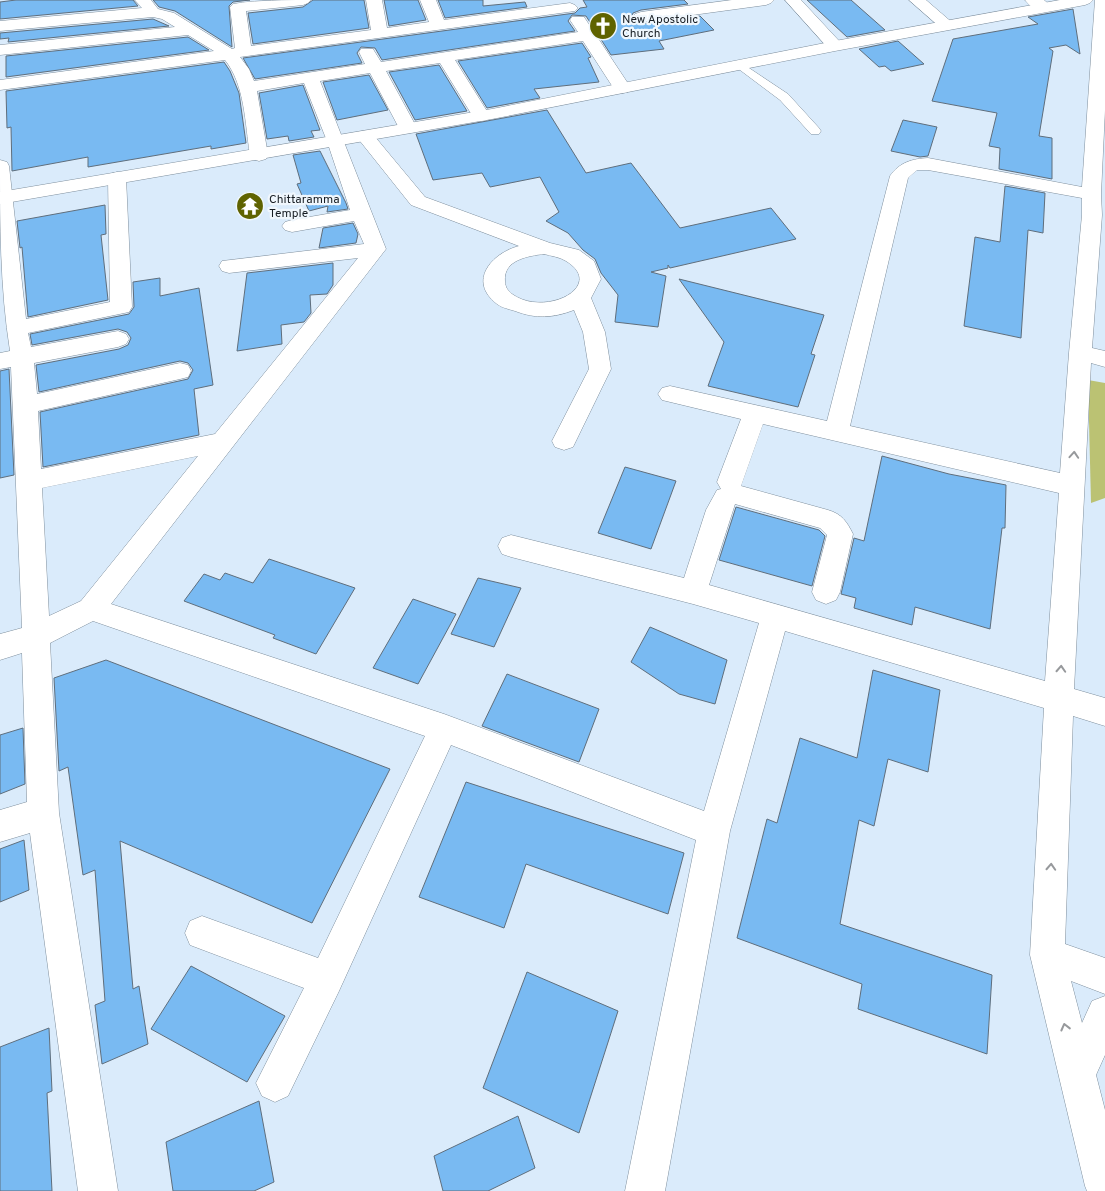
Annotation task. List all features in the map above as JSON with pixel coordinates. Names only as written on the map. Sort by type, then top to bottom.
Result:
[{"type":"street","points":[[259,155],[248,87],[236,52],[237,4],[304,0]]},
{"type":"street","points":[[374,0],[380,33]]},
{"type":"street","points":[[428,0],[438,26]]},
{"type":"street","points":[[488,0],[495,18]]},
{"type":"street","points":[[641,17],[766,0]]},
{"type":"street","points":[[792,0],[835,46]]},
{"type":"street","points":[[917,0],[947,25]]},
{"type":"street","points":[[1,198],[481,116],[947,25],[1039,4],[1085,0]]},
{"type":"street","points":[[1103,0],[1093,356],[1072,486],[1059,698],[1047,955],[1105,1186]]},
{"type":"street","points":[[0,85],[495,18],[569,4],[622,88]]},
{"type":"street","points":[[0,26],[148,6],[190,30],[236,52]]},
{"type":"street","points":[[0,50],[190,30]]},
{"type":"street","points":[[248,87],[588,35]]},
{"type":"street","points":[[359,36],[408,128]]},
{"type":"street","points":[[444,56],[481,116]]},
{"type":"street","points":[[310,77],[336,142],[360,214],[376,249]]},
{"type":"street","points":[[365,136],[418,202],[544,248]]},
{"type":"street","points":[[837,431],[899,176],[912,165],[928,164],[1096,209]]},
{"type":"street","points":[[0,166],[1,198],[16,328],[22,357],[26,405],[43,813],[98,1191]]},
{"type":"street","points":[[16,328],[121,307],[117,178]]},
{"type":"street","points":[[292,226],[360,214]]},
{"type":"street","points":[[544,248],[558,249],[582,261],[589,270],[591,280],[588,290],[568,306],[552,310],[534,310],[505,300],[497,290],[494,280],[496,269],[504,260],[515,253],[544,248]]},
{"type":"street","points":[[229,266],[376,249]]},
{"type":"street","points":[[0,646],[36,636],[91,609],[376,249]]},
{"type":"street","points":[[564,441],[600,370],[594,332],[580,298]]},
{"type":"street","points":[[0,361],[118,339]]},
{"type":"street","points":[[26,405],[180,371]]},
{"type":"street","points":[[670,394],[1072,486]]},
{"type":"street","points":[[730,482],[755,413]]},
{"type":"street","points":[[30,480],[223,442]]},
{"type":"street","points":[[693,592],[719,510],[726,497],[735,494],[828,520],[835,526],[840,534],[826,592]]},
{"type":"street","points":[[512,546],[693,592],[1105,712]]},
{"type":"street","points":[[91,609],[444,728],[714,831]]},
{"type":"street","points":[[645,1191],[714,831],[775,615]]},
{"type":"street","points":[[275,1083],[327,980],[444,728]]},
{"type":"street","points":[[0,826],[43,813]]},
{"type":"street","points":[[202,933],[327,980]]},
{"type":"street","points":[[1047,955],[1105,976]]},
{"type":"street","points":[[1077,1074],[1105,1014]]},
{"type":"lane","points":[[740,65],[784,97],[815,131]]},
{"type":"green space","points":[[1088,380],[1105,383],[1105,498],[1091,503]]},
{"type":"building","points":[[16,0],[133,0],[138,6],[0,19],[0,2]]},
{"type":"building","points":[[153,0],[250,0],[233,2],[229,6],[232,47],[175,11],[159,7]]},
{"type":"building","points":[[313,0],[364,0],[369,28],[253,44],[248,13],[303,7]]},
{"type":"building","points":[[384,0],[418,0],[426,20],[389,26]]},
{"type":"building","points":[[438,0],[483,0],[483,6],[525,2],[527,7],[445,18]]},
{"type":"building","points":[[583,0],[684,0],[688,4],[641,10],[633,13],[631,18],[634,22],[641,24],[700,16],[714,30],[659,41],[664,49],[611,55],[586,16],[572,15],[568,21],[575,31],[382,60],[375,48],[361,47],[357,53],[362,63],[255,79],[243,58],[575,13],[580,8],[587,7]]},
{"type":"building","points":[[807,0],[851,0],[885,30],[847,37]]},
{"type":"building","points":[[1073,9],[1080,54],[1066,45],[1049,48],[1053,51],[1039,136],[1052,138],[1052,179],[999,169],[1000,148],[989,146],[997,113],[932,101],[953,39],[1038,24],[1028,17]]},
{"type":"building","points":[[153,19],[169,26],[8,42],[9,38],[0,39],[0,33]]},
{"type":"building","points":[[188,37],[209,50],[6,77],[6,56]]},
{"type":"building","points":[[898,41],[924,64],[891,71],[885,66],[879,67],[859,49]]},
{"type":"building","points":[[582,43],[591,57],[588,58],[599,82],[534,89],[540,98],[487,108],[458,61]]},
{"type":"building","points":[[224,62],[239,93],[246,143],[211,149],[211,146],[88,167],[88,157],[12,171],[11,127],[7,128],[6,91]]},
{"type":"building","points":[[439,65],[467,111],[415,120],[389,72]]},
{"type":"building","points":[[369,75],[388,110],[337,120],[323,82]]},
{"type":"building","points":[[303,85],[320,130],[311,131],[314,137],[289,141],[288,136],[267,139],[259,93]]},
{"type":"building","points":[[547,110],[586,173],[631,163],[680,228],[771,208],[796,239],[670,268],[668,265],[668,268],[651,272],[666,276],[658,327],[615,322],[618,295],[601,273],[595,259],[583,250],[568,233],[546,221],[559,212],[540,177],[490,187],[482,173],[433,180],[416,134]]},
{"type":"building","points":[[903,120],[937,127],[928,156],[920,157],[891,151]]},
{"type":"building","points":[[320,151],[348,209],[327,212],[328,206],[309,211],[297,184],[301,183],[293,155]]},
{"type":"building","points":[[1005,186],[1045,193],[1043,233],[1028,230],[1021,338],[964,326],[975,237],[1000,242]]},
{"type":"building","points":[[105,205],[106,234],[101,235],[108,300],[28,317],[22,247],[20,248],[17,221]]},
{"type":"building","points":[[353,223],[358,234],[356,243],[319,248],[323,228]]},
{"type":"building","points":[[333,263],[333,285],[327,294],[310,295],[311,313],[304,322],[281,325],[282,344],[237,351],[247,273]]},
{"type":"building","points":[[160,278],[160,296],[199,288],[213,385],[194,389],[199,435],[43,467],[40,412],[188,379],[193,370],[188,363],[180,361],[39,392],[36,365],[119,349],[128,345],[131,338],[127,332],[118,329],[32,345],[30,334],[129,314],[134,307],[133,282]]},
{"type":"building","points":[[679,279],[824,315],[811,354],[815,355],[798,407],[708,386],[724,342]]},
{"type":"building","points":[[9,369],[14,475],[0,478],[0,371]]},
{"type":"building","points":[[882,456],[949,474],[1006,485],[1005,528],[1002,528],[990,629],[915,607],[912,625],[854,608],[856,598],[841,594],[854,538],[864,541]]},
{"type":"building","points":[[625,467],[676,481],[651,549],[598,533]]},
{"type":"building","points":[[736,507],[819,530],[825,536],[812,586],[719,560]]},
{"type":"building","points":[[269,559],[355,588],[316,654],[273,638],[275,635],[184,601],[204,574],[220,580],[225,573],[253,583]]},
{"type":"building","points":[[478,578],[521,588],[494,647],[451,634]]},
{"type":"building","points":[[413,599],[456,614],[418,684],[373,668]]},
{"type":"building","points":[[650,627],[727,660],[715,704],[679,694],[631,662]]},
{"type":"building","points":[[106,660],[390,769],[312,923],[120,841],[133,989],[139,986],[148,1044],[102,1064],[95,1005],[105,1001],[95,870],[83,875],[68,767],[59,771],[54,678]]},
{"type":"building","points":[[873,670],[940,690],[928,772],[888,759],[874,826],[859,820],[840,924],[992,975],[987,1054],[858,1009],[862,984],[737,938],[767,819],[777,823],[800,738],[857,758]]},
{"type":"building","points":[[507,674],[599,709],[579,762],[482,726]]},
{"type":"building","points":[[23,728],[25,784],[0,794],[0,735]]},
{"type":"building","points":[[466,782],[684,853],[668,914],[526,864],[504,928],[419,897]]},
{"type":"building","points":[[24,840],[29,890],[0,902],[0,849]]},
{"type":"building","points":[[191,966],[285,1016],[247,1082],[151,1029]]},
{"type":"building","points":[[527,972],[618,1011],[579,1133],[483,1088]]},
{"type":"building","points":[[49,1028],[52,1091],[47,1093],[52,1191],[0,1191],[0,1047]]},
{"type":"building","points":[[259,1101],[274,1182],[254,1191],[173,1191],[166,1142]]},
{"type":"building","points":[[518,1116],[535,1168],[488,1191],[443,1191],[434,1156]]},
{"type":"place","name":"New Apostolic Church","points":[[603,26]]},
{"type":"place","name":"Chittaramma Temple","points":[[250,206]]}]
